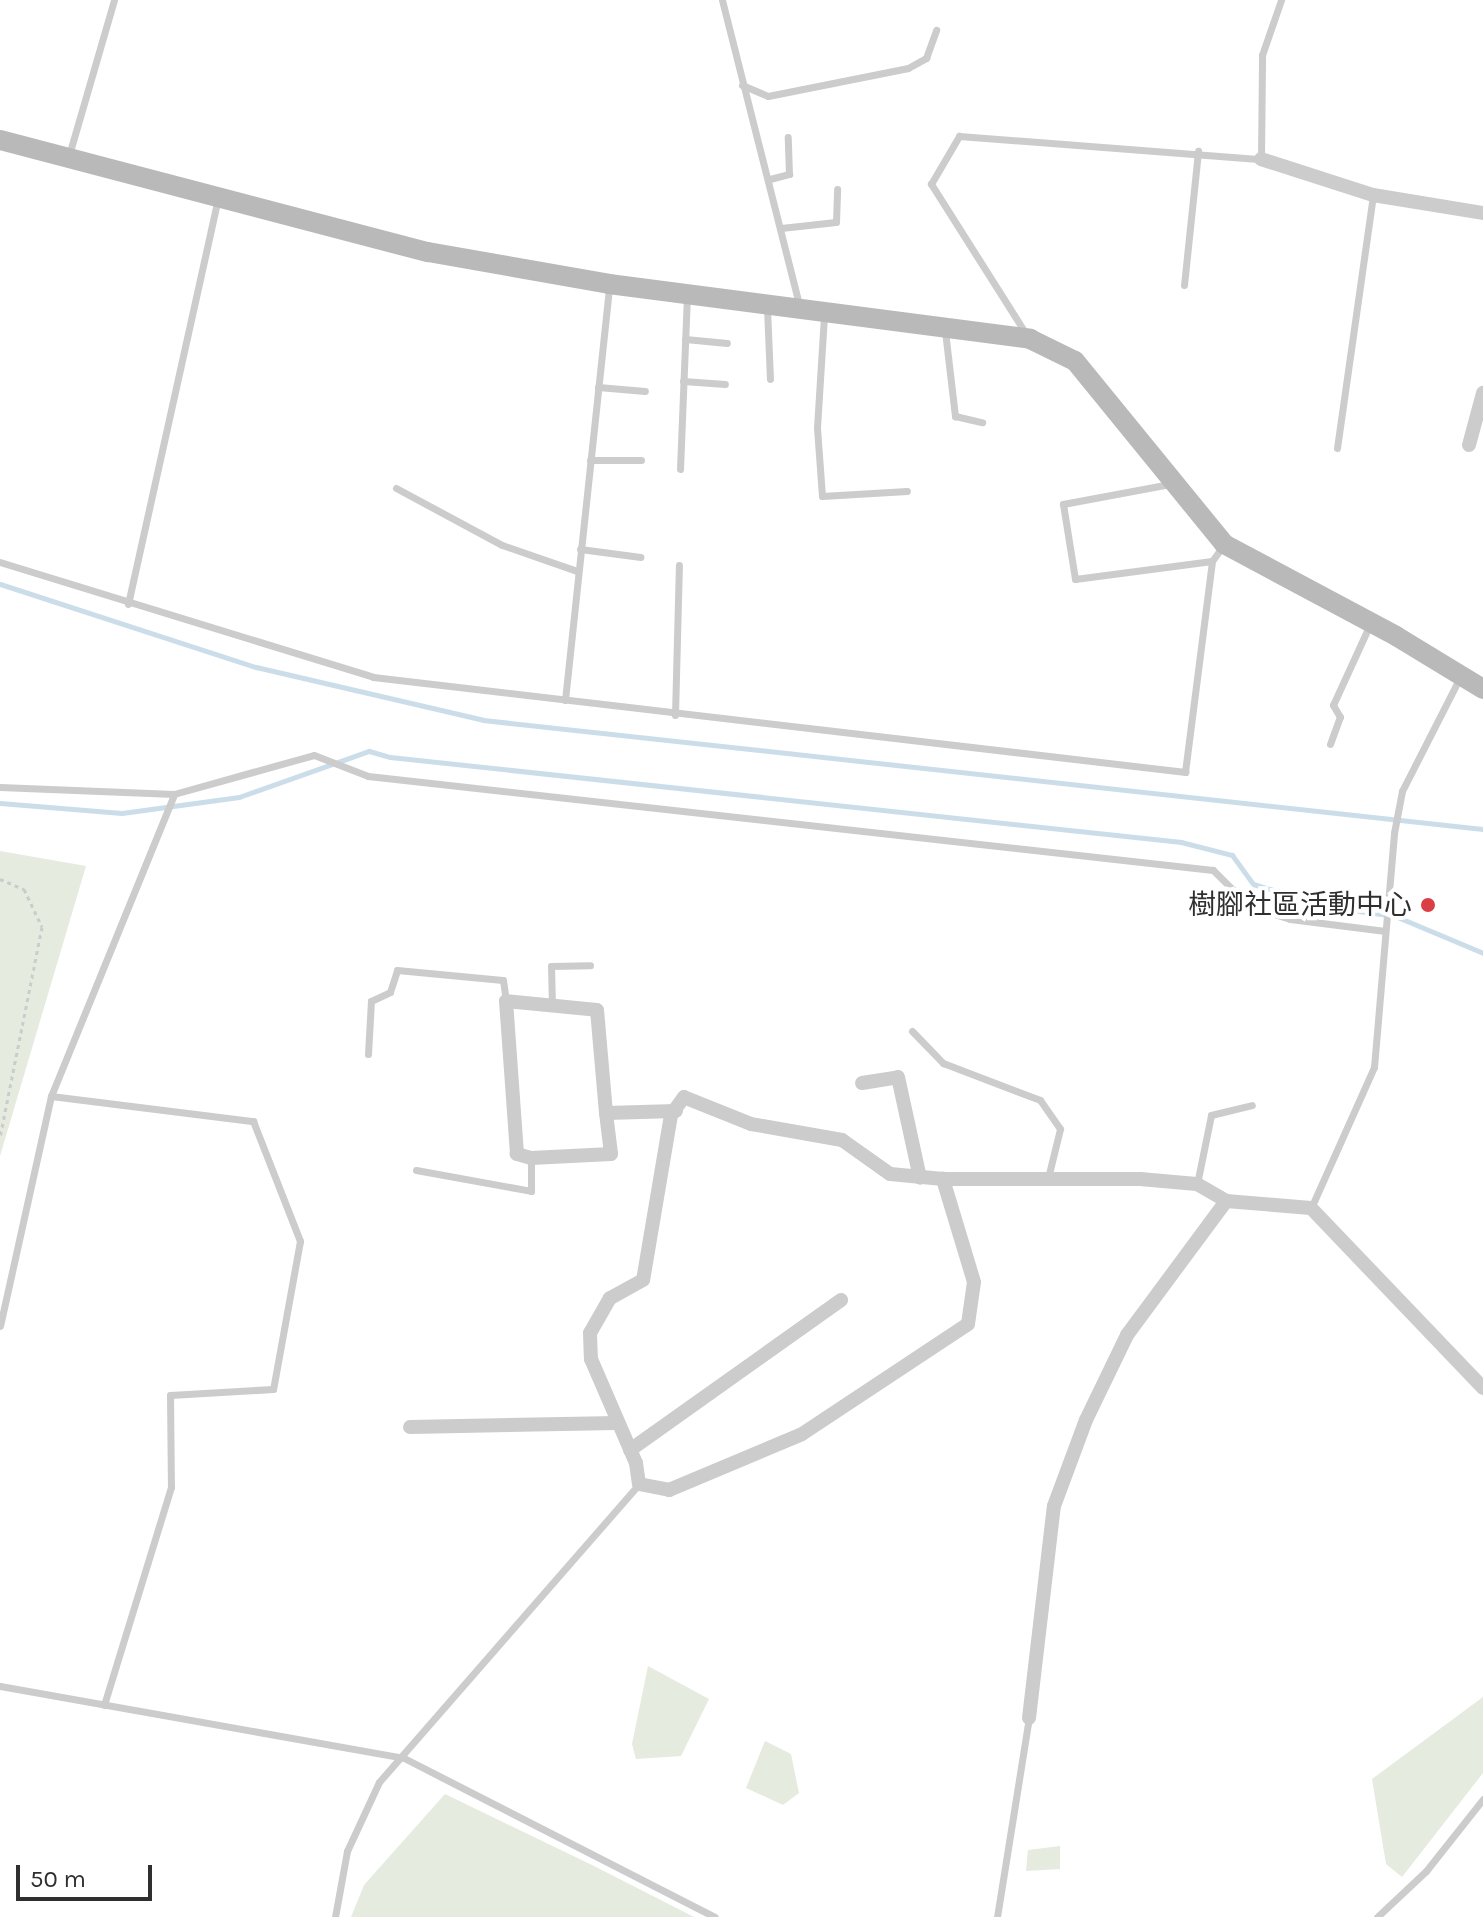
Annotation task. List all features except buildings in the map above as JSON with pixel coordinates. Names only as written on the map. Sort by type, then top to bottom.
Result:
[{"type":"street","points":[[0,140],[428,252],[609,284],[1030,339],[1075,361],[1176,482],[1218,552],[1371,622],[1483,689]]},
{"type":"street","points":[[1261,159],[1373,195],[1483,213]]},
{"type":"street","points":[[1469,445],[1483,393]]},
{"type":"street","points":[[506,1001],[552,1006],[597,1010],[611,1154],[531,1158],[517,1154],[506,1001]]},
{"type":"street","points":[[862,1083],[898,1077],[920,1178]]},
{"type":"street","points":[[943,1179],[974,1282],[968,1324],[802,1434],[669,1490],[639,1484],[630,1450],[591,1359],[590,1333],[610,1298],[643,1280],[676,1111],[684,1097],[751,1124],[842,1140],[890,1174],[943,1179],[1197,1184],[1226,1201],[1311,1208],[1483,1388]]},
{"type":"street","points":[[606,1113],[676,1111]]},
{"type":"street","points":[[1029,1718],[1054,1506],[1086,1420],[1127,1335],[1226,1201]]},
{"type":"street","points":[[630,1450],[841,1300]]},
{"type":"street","points":[[410,1427],[617,1423]]},
{"type":"lane","points":[[68,158],[114,0]]},
{"type":"lane","points":[[722,0],[742,85],[770,179],[801,311]]},
{"type":"lane","points":[[1030,339],[931,184],[959,136],[1198,151],[1261,159],[1262,55],[1281,0]]},
{"type":"lane","points":[[742,85],[768,96],[908,68],[926,58],[936,30]]},
{"type":"lane","points":[[770,179],[789,174],[788,137]]},
{"type":"lane","points":[[1184,285],[1198,151]]},
{"type":"lane","points":[[781,228],[836,222],[837,189]]},
{"type":"lane","points":[[1337,448],[1373,195]]},
{"type":"lane","points":[[128,604],[218,197]]},
{"type":"lane","points":[[565,700],[609,284]]},
{"type":"lane","points":[[680,469],[687,295]]},
{"type":"lane","points":[[766,306],[770,379]]},
{"type":"lane","points":[[824,314],[817,428],[822,496],[907,491]]},
{"type":"lane","points":[[945,329],[955,416],[982,422]]},
{"type":"lane","points":[[685,339],[727,343]]},
{"type":"lane","points":[[683,381],[725,384]]},
{"type":"lane","points":[[598,387],[645,391]]},
{"type":"lane","points":[[590,460],[641,460]]},
{"type":"lane","points":[[0,562],[128,604],[373,677],[675,715],[1185,772],[1218,552],[1075,579],[1063,504],[1176,482]]},
{"type":"lane","points":[[396,488],[502,545],[577,571]]},
{"type":"lane","points":[[580,549],[640,557]]},
{"type":"lane","points":[[675,715],[679,565]]},
{"type":"lane","points":[[1330,744],[1340,717],[1333,705],[1371,622]]},
{"type":"lane","points":[[1311,1208],[1374,1067],[1398,809],[1461,676]]},
{"type":"lane","points":[[0,787],[174,794],[314,755],[368,776],[1213,870],[1249,906],[1290,919],[1385,928]]},
{"type":"lane","points":[[0,1326],[51,1096],[156,845],[174,794]]},
{"type":"lane","points":[[552,1006],[551,966],[590,965]]},
{"type":"lane","points":[[368,1054],[371,1001],[390,992],[397,970],[503,980],[506,1001]]},
{"type":"lane","points":[[912,1031],[943,1063],[1040,1100],[1060,1129],[1047,1180]]},
{"type":"lane","points":[[51,1096],[253,1121],[300,1241],[273,1389],[170,1395],[171,1487],[104,1705]]},
{"type":"lane","points":[[1197,1184],[1211,1115],[1252,1105]]},
{"type":"lane","points":[[416,1170],[531,1191],[531,1158]]},
{"type":"lane","points":[[335,1917],[347,1851],[379,1782],[404,1758],[639,1484]]},
{"type":"lane","points":[[0,1686],[404,1758],[715,1917]]},
{"type":"lane","points":[[997,1917],[1029,1718]]},
{"type":"lane","points":[[1377,1917],[1426,1871],[1483,1799]]},
{"type":"path","points":[[0,879],[24,889],[42,927],[0,1138]]},
{"type":"shaded area","points":[[0,851],[86,866],[0,1156]]},
{"type":"shaded area","points":[[648,1666],[709,1699],[681,1756],[636,1759],[632,1744]]},
{"type":"shaded area","points":[[1483,1697],[1483,1773],[1402,1877],[1386,1864],[1372,1779]]},
{"type":"shaded area","points":[[765,1741],[791,1754],[799,1793],[783,1805],[746,1788]]},
{"type":"shaded area","points":[[445,1794],[694,1917],[351,1917],[364,1885]]},
{"type":"shaded area","points":[[1060,1846],[1060,1869],[1026,1871],[1028,1850]]},
{"type":"waterway","points":[[0,584],[256,667],[483,720],[1483,829]]},
{"type":"waterway","points":[[0,803],[122,813],[239,797],[369,751],[390,757],[1181,842],[1232,855],[1253,884],[1329,907],[1395,916],[1483,953]]},
{"type":"place","name":"樹腳社區活動中心","points":[[1428,905]]}]
